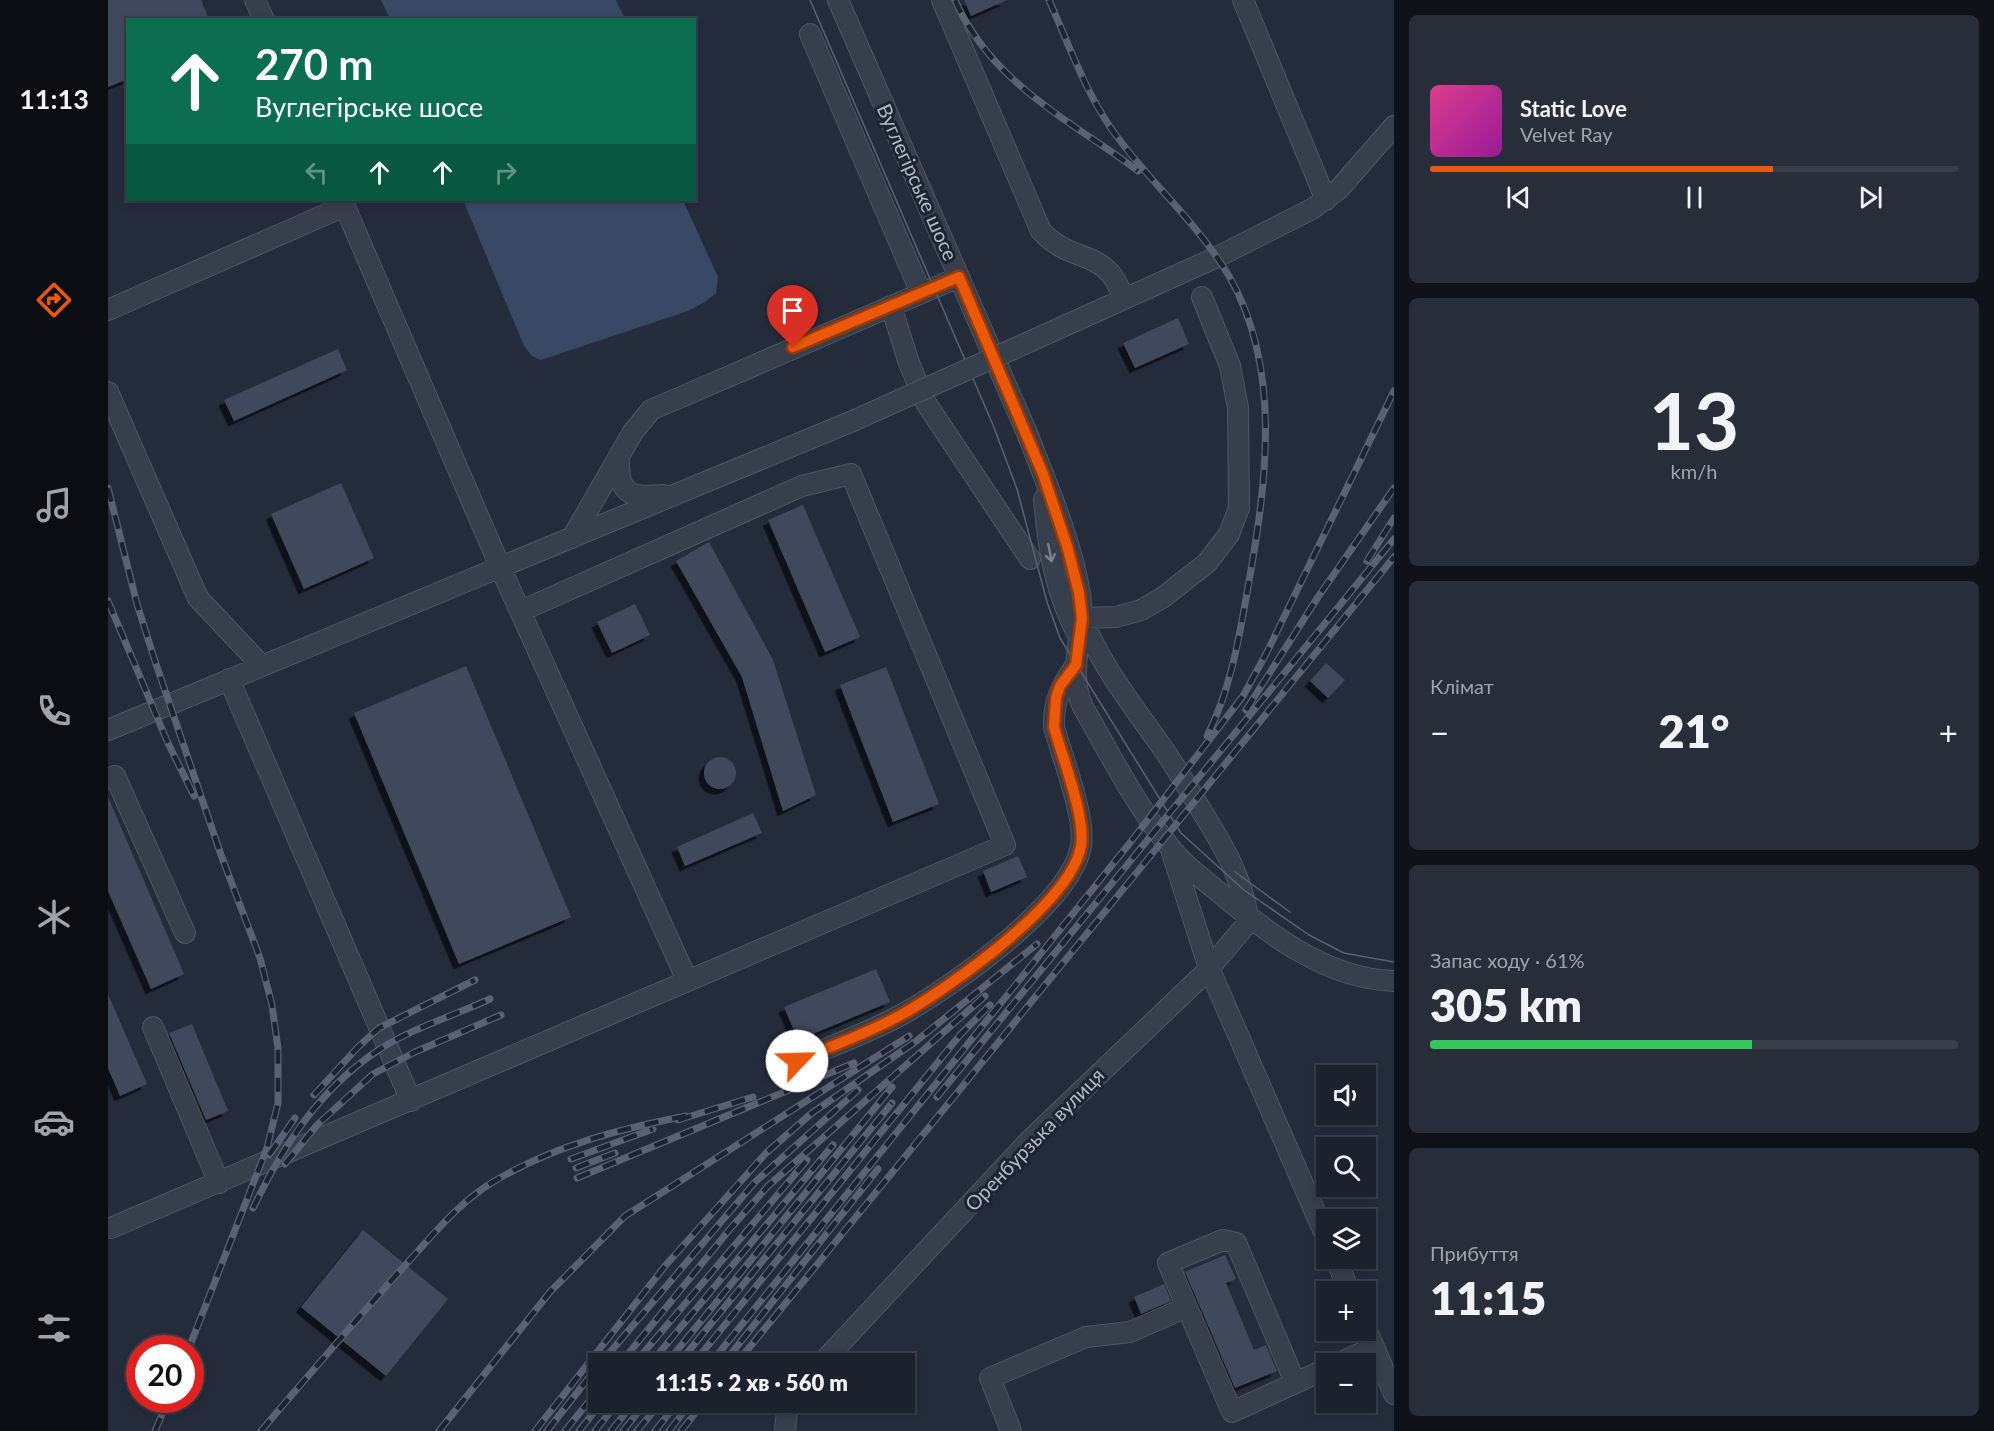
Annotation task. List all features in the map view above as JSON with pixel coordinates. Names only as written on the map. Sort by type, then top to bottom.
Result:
[{"type":"street","points":[[255,0],[263,18]]},
{"type":"street","name":"Вуглегірське шосе","points":[[838,0],[1043,474],[1067,546],[1079,593],[1082,618],[1076,665],[1076,686],[1083,707],[1136,798],[1170,849],[1250,918],[1305,954],[1340,970],[1394,981]]},
{"type":"street","points":[[942,0],[1041,231],[1057,246],[1101,263],[1110,270],[1117,280],[1124,299]]},
{"type":"street","points":[[1242,0],[1326,200]]},
{"type":"street","points":[[810,34],[921,293]]},
{"type":"street","points":[[108,730],[855,420],[1216,257],[1326,200],[1394,126]]},
{"type":"street","points":[[108,310],[344,203],[501,568],[687,980]]},
{"type":"street","points":[[572,538],[643,419],[662,402],[959,277]]},
{"type":"street","points":[[1202,297],[1230,366],[1238,408],[1239,508],[1220,549],[1207,563],[1162,598],[1141,610],[1116,618],[1082,618],[1094,648],[1110,676],[1166,753],[1228,854],[1244,890],[1250,918]]},
{"type":"street","points":[[891,306],[909,363],[926,403],[1030,559]]},
{"type":"street","points":[[108,392],[198,598],[262,666]]},
{"type":"street","points":[[619,458],[618,476],[621,485],[629,493],[644,497],[680,493]]},
{"type":"street","points":[[109,1229],[219,1184],[687,980],[1005,845],[851,474],[802,486],[521,611]]},
{"type":"street","points":[[1043,474],[1047,541],[1052,563],[1065,606],[1081,640]]},
{"type":"street","points":[[797,1061],[900,1016],[939,991],[1009,939],[1049,900],[1074,866],[1080,850],[1082,832],[1054,727],[1053,711],[1060,686],[1076,665]]},
{"type":"street","points":[[229,679],[411,1101]]},
{"type":"street","points":[[108,779],[115,776],[184,933]]},
{"type":"street","points":[[1170,849],[1209,968],[1316,1214]]},
{"type":"street","name":"Оренбурзька вулиця","points":[[831,1353],[1029,1141],[1209,968],[1250,918]]},
{"type":"street","points":[[153,1027],[219,1184]]},
{"type":"street","points":[[1295,1382],[1236,1243],[1223,1240],[1168,1263],[1232,1412],[1316,1373]]},
{"type":"street","points":[[1011,1431],[990,1378],[1086,1337],[1130,1332],[1187,1307]]},
{"type":"street","points":[[1371,1341],[1394,1394]]},
{"type":"street","points":[[1361,1353],[1374,1347]]},
{"type":"street","points":[[785,1431],[787,1413]]},
{"type":"water","points":[[381,0],[616,0],[625,18],[390,18]]},
{"type":"water","points":[[463,201],[683,201],[718,277],[716,293],[688,311],[541,360],[532,356],[524,346]]},
{"type":"building","points":[[108,0],[201,0],[208,18],[126,18],[126,80],[108,87]]},
{"type":"building","points":[[964,0],[1007,0],[971,16]]},
{"type":"building","points":[[1178,318],[1189,344],[1135,368],[1123,343]]},
{"type":"building","points":[[338,349],[347,370],[234,421],[224,400]]},
{"type":"building","points":[[341,483],[374,558],[304,589],[271,514]]},
{"type":"building","points":[[803,505],[860,637],[825,652],[768,520]]},
{"type":"building","points":[[709,542],[773,660],[816,795],[783,811],[742,677],[676,561]]},
{"type":"building","points":[[635,604],[650,635],[612,653],[597,622]]},
{"type":"building","points":[[1326,663],[1345,680],[1328,698],[1310,681]]},
{"type":"building","points":[[466,666],[571,917],[459,964],[354,713]]},
{"type":"building","points":[[886,667],[939,804],[893,822],[840,685]]},
{"type":"building","points":[[720,757],[731,762],[736,773],[731,784],[720,789],[709,784],[704,773],[709,762]]},
{"type":"building","points":[[108,797],[184,974],[151,989],[108,891]]},
{"type":"building","points":[[753,813],[762,833],[685,866],[677,847]]},
{"type":"building","points":[[1018,856],[1027,877],[991,892],[983,871]]},
{"type":"building","points":[[876,969],[890,1002],[798,1040],[784,1007]]},
{"type":"building","points":[[108,994],[147,1084],[120,1096],[108,1068]]},
{"type":"building","points":[[192,1024],[228,1111],[206,1120],[169,1033]]},
{"type":"building","points":[[363,1230],[448,1299],[386,1376],[301,1307]]},
{"type":"building","points":[[1225,1255],[1236,1279],[1226,1283],[1254,1350],[1266,1345],[1277,1371],[1235,1388],[1185,1272]]},
{"type":"building","points":[[1164,1284],[1171,1301],[1141,1314],[1134,1297]]},
{"type":"tram line","points":[[810,0],[993,425],[1017,489],[1047,602],[1060,638],[1181,833],[1244,890],[1309,935],[1344,953],[1394,962]]},
{"type":"tram line","points":[[1235,872],[1290,912]]},
{"type":"railway","points":[[955,0],[970,29],[989,55],[1011,77],[1034,98],[1138,171]]},
{"type":"railway","points":[[1049,0],[1080,71],[1107,122],[1132,156],[1204,239],[1229,276],[1246,312],[1257,350],[1266,429],[1255,548],[1233,663],[1222,700],[1207,736]]},
{"type":"railway","points":[[719,1353],[1129,844],[1243,696],[1267,652],[1394,391]]},
{"type":"railway","points":[[108,488],[137,604],[156,664],[221,855],[260,958],[272,1005],[278,1048],[278,1103],[267,1148],[194,1335]]},
{"type":"railway","points":[[1246,710],[1318,597],[1394,488]]},
{"type":"railway","points":[[1367,561],[1394,518]]},
{"type":"railway","points":[[937,1097],[1394,539]]},
{"type":"railway","points":[[745,1353],[1394,557]]},
{"type":"railway","points":[[108,601],[168,743],[194,796]]},
{"type":"railway","points":[[535,1431],[665,1266],[766,1153],[812,1113],[915,1042],[1037,944]]},
{"type":"railway","points":[[314,1095],[358,1047],[379,1028],[475,980]]},
{"type":"railway","points":[[629,1353],[768,1186],[985,996]]},
{"type":"railway","points":[[253,1208],[277,1163],[304,1121],[337,1083],[356,1066],[403,1036],[490,999]]},
{"type":"railway","points":[[702,1353],[960,1035],[990,1005]]},
{"type":"railway","points":[[285,1164],[317,1125],[373,1074],[415,1052],[501,1015]]},
{"type":"railway","points":[[439,1431],[550,1292],[625,1216],[909,1036]]},
{"type":"railway","points":[[577,1178],[854,1063]]},
{"type":"railway","points":[[675,1353],[892,1087]]},
{"type":"railway","points":[[609,1353],[755,1182],[858,1090]]},
{"type":"railway","points":[[678,1120],[753,1097]]},
{"type":"railway","points":[[687,1353],[892,1103]]},
{"type":"railway","points":[[261,1431],[431,1236],[480,1191],[539,1158],[587,1140],[686,1116]]},
{"type":"railway","points":[[269,1155],[295,1118]]},
{"type":"railway","points":[[571,1159],[653,1129]]},
{"type":"railway","points":[[659,1353],[833,1145]]},
{"type":"railway","points":[[576,1168],[615,1153]]},
{"type":"railway","points":[[643,1353],[807,1160]]},
{"type":"railway","points":[[732,1353],[878,1169]]},
{"type":"railway","points":[[547,1431],[588,1379]]},
{"type":"railway","points":[[565,1431],[588,1402]]},
{"type":"railway","points":[[155,1431],[163,1413]]},
{"type":"railway","points":[[579,1431],[593,1413]]},
{"type":"railway","points":[[595,1431],[609,1413]]},
{"type":"railway","points":[[611,1431],[625,1413]]},
{"type":"railway","points":[[623,1431],[637,1413]]},
{"type":"railway","points":[[637,1431],[652,1413]]},
{"type":"railway","points":[[655,1431],[669,1413]]},
{"type":"railway","points":[[669,1431],[683,1413]]},
{"type":"railway","points":[[681,1431],[695,1413]]},
{"type":"route","points":[[793,347],[959,277],[1043,474],[1067,546],[1079,593],[1082,618],[1076,665],[1060,686],[1053,711],[1054,727],[1082,832],[1082,843],[1074,866],[1049,900],[1009,939],[939,991],[900,1016],[797,1061]]}]
